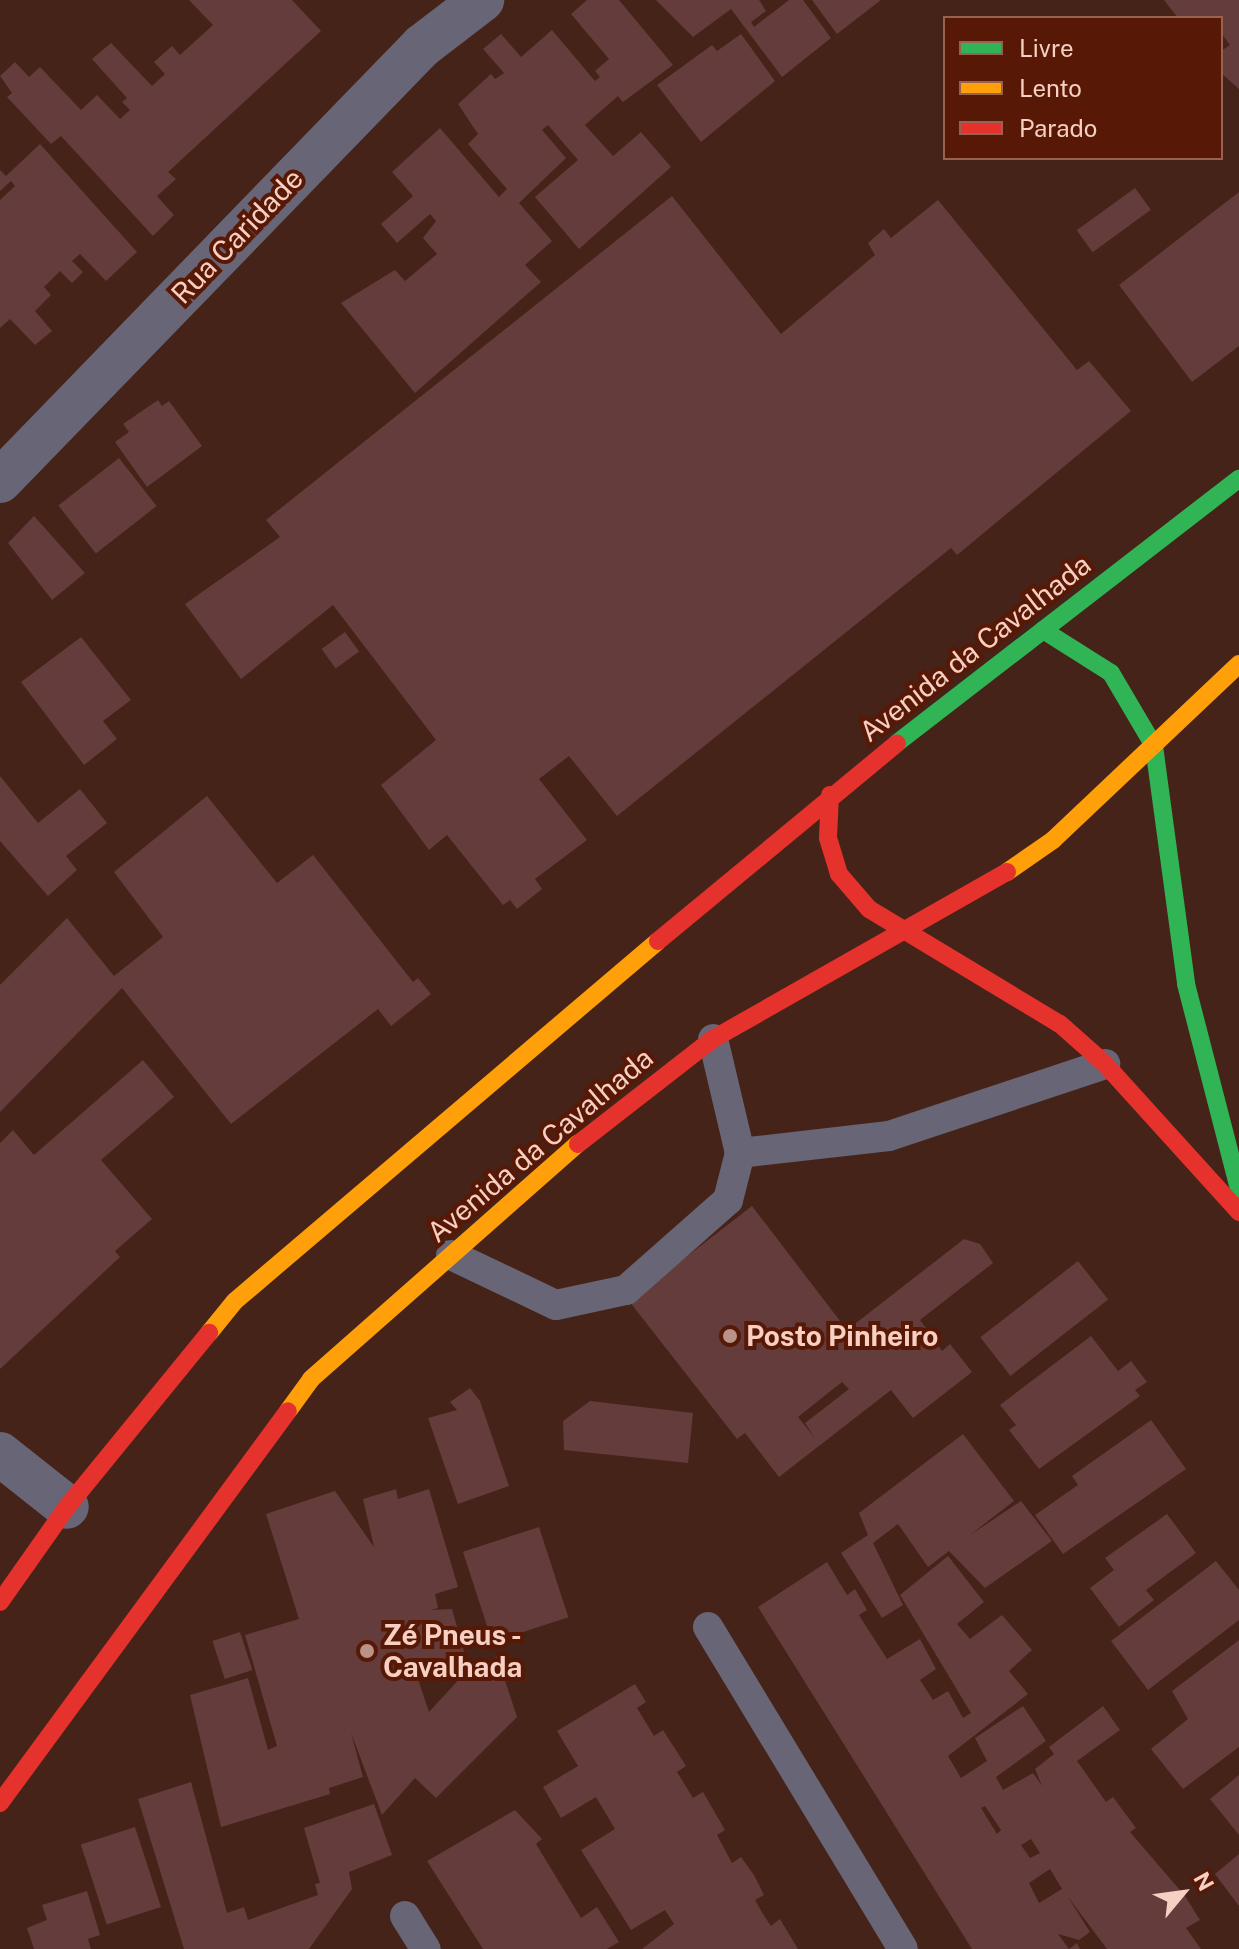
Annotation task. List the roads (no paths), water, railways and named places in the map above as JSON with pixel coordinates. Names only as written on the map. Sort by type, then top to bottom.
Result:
[{"type":"main road","name":"Avenida da Cavalhada","points":[[7,1577],[235,1301],[830,795],[1239,479]]},
{"type":"main road","points":[[1043,630],[1111,673],[1154,746],[1186,984],[1239,1189]]},
{"type":"main road","name":"Avenida da Cavalhada","points":[[0,1803],[311,1379],[549,1167],[713,1039],[901,930],[982,889],[1053,840],[1239,664]]},
{"type":"main road","points":[[830,795],[828,838],[839,874],[869,909],[1060,1024],[1105,1064],[1239,1212]]},
{"type":"street","name":"Rua Caridade","points":[[0,481],[422,46],[482,0]]},
{"type":"street","points":[[0,1454],[67,1507]]},
{"type":"lane","points":[[451,1255],[556,1305],[626,1290],[728,1200],[740,1153],[713,1039]]},
{"type":"lane","points":[[740,1153],[889,1136],[1105,1064]]},
{"type":"lane","points":[[708,1627],[903,1949]]},
{"type":"lane","points":[[405,1916],[426,1949]]},
{"type":"place","name":"Posto Pinheiro","points":[[730,1336]]},
{"type":"place","name":"Zé Pneus - Cavalhada","points":[[367,1651]]}]
